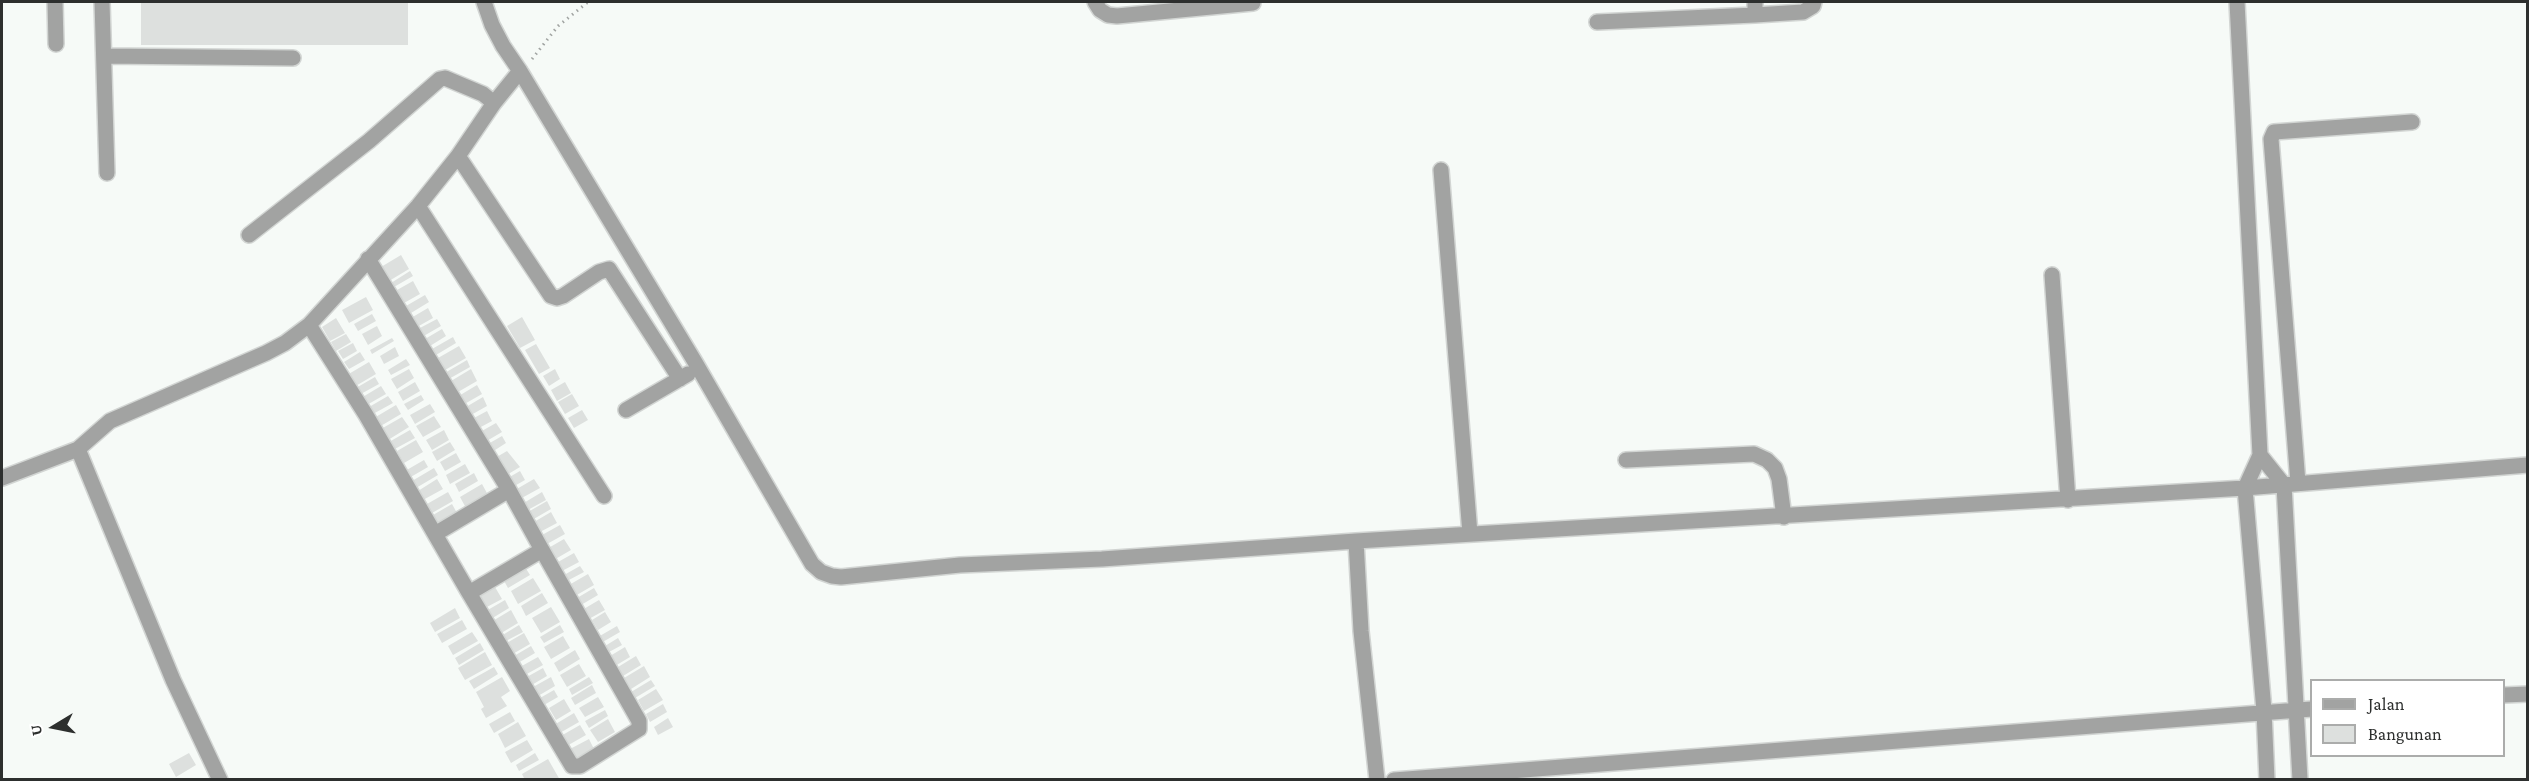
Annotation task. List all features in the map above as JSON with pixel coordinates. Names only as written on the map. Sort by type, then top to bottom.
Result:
[{"type":"street","points":[[55,2],[56,44]]},
{"type":"street","points":[[102,2],[107,173]]},
{"type":"street","points":[[484,2],[502,46],[520,71],[698,368],[812,564],[821,572],[832,576],[960,565],[1102,559],[1470,534],[1784,518],[2068,500],[2528,465]]},
{"type":"street","points":[[1095,2],[1100,10],[1108,15],[1117,16],[1253,3]]},
{"type":"street","points":[[1597,22],[1755,8],[1803,12],[1813,6],[1814,2]]},
{"type":"street","points":[[2237,2],[2260,455],[2245,488],[2264,711],[2267,780]]},
{"type":"street","points":[[105,56],[293,58]]},
{"type":"street","points":[[2,478],[78,449],[110,420],[266,353],[285,343],[309,325],[418,206],[520,71]]},
{"type":"street","points":[[249,236],[369,141],[440,79],[445,78],[483,94],[494,103]]},
{"type":"street","points":[[2300,780],[2305,710],[2271,139],[2274,132],[2412,122]]},
{"type":"street","points":[[458,156],[551,296],[557,298],[563,296],[599,272],[609,269],[680,379]]},
{"type":"street","points":[[1441,170],[1470,534]]},
{"type":"street","points":[[418,206],[604,496]]},
{"type":"street","points":[[309,325],[366,415],[568,762],[572,766],[580,766],[634,734],[639,729],[639,721],[509,490],[368,259]]},
{"type":"street","points":[[2052,275],[2068,500]]},
{"type":"street","points":[[626,410],[698,368]]},
{"type":"street","points":[[78,449],[172,680],[220,780]]},
{"type":"street","points":[[1626,460],[1754,454],[1767,460],[1775,468],[1779,479],[1784,518]]},
{"type":"street","points":[[2260,455],[2291,484]]},
{"type":"street","points":[[435,534],[509,490]]},
{"type":"street","points":[[1356,541],[1364,666],[1377,780]]},
{"type":"street","points":[[469,593],[542,550]]},
{"type":"street","points":[[2505,695],[2528,694]]},
{"type":"street","points":[[1394,780],[2264,711],[2305,710]]},
{"type":"path","points":[[520,71],[558,26],[588,2]]},
{"type":"building","points":[[141,2],[408,2],[408,45],[141,45]]},
{"type":"building","points":[[401,255],[409,269],[389,281],[381,267]]},
{"type":"building","points":[[410,271],[413,276],[394,287],[391,283]]},
{"type":"building","points":[[413,281],[420,294],[404,303],[397,290]]},
{"type":"building","points":[[425,295],[429,302],[411,313],[406,306]]},
{"type":"building","points":[[366,297],[373,310],[349,323],[342,310]]},
{"type":"building","points":[[428,308],[433,318],[417,327],[411,318]]},
{"type":"building","points":[[372,314],[376,321],[358,331],[354,324]]},
{"type":"building","points":[[522,317],[535,340],[520,348],[507,326]]},
{"type":"building","points":[[336,318],[345,333],[330,341],[322,327]]},
{"type":"building","points":[[437,319],[441,326],[422,337],[418,329]]},
{"type":"building","points":[[377,326],[382,336],[368,345],[362,334]]},
{"type":"building","points":[[442,329],[446,336],[430,346],[425,339]]},
{"type":"building","points":[[346,334],[351,342],[336,351],[331,342]]},
{"type":"building","points":[[453,337],[456,343],[436,355],[432,349]]},
{"type":"building","points":[[392,338],[394,341],[372,354],[370,350]]},
{"type":"building","points":[[353,343],[357,351],[343,359],[338,351]]},
{"type":"building","points":[[536,344],[550,368],[539,374],[525,350]]},
{"type":"building","points":[[459,346],[466,358],[445,370],[438,358]]},
{"type":"building","points":[[395,347],[399,356],[384,364],[380,356]]},
{"type":"building","points":[[360,352],[365,360],[349,369],[344,362]]},
{"type":"building","points":[[406,359],[410,365],[391,375],[388,370]]},
{"type":"building","points":[[467,360],[470,367],[447,380],[443,374]]},
{"type":"building","points":[[369,362],[376,374],[354,387],[347,375]]},
{"type":"building","points":[[409,369],[414,378],[397,389],[391,379]]},
{"type":"building","points":[[471,369],[477,381],[458,392],[451,381]]},
{"type":"building","points":[[555,369],[560,379],[549,386],[543,376]]},
{"type":"building","points":[[375,377],[379,384],[359,395],[356,388]]},
{"type":"building","points":[[415,382],[420,391],[403,401],[398,392]]},
{"type":"building","points":[[565,382],[571,393],[557,401],[551,390]]},
{"type":"building","points":[[477,385],[482,394],[461,406],[457,397]]},
{"type":"building","points":[[381,386],[386,394],[365,406],[361,398]]},
{"type":"building","points":[[572,394],[579,406],[565,414],[558,402]]},
{"type":"building","points":[[421,395],[424,400],[408,410],[404,404]]},
{"type":"building","points":[[388,396],[393,403],[373,414],[369,407]]},
{"type":"building","points":[[483,397],[487,406],[471,415],[466,407]]},
{"type":"building","points":[[430,404],[435,412],[415,424],[410,415]]},
{"type":"building","points":[[396,405],[401,414],[379,427],[374,418]]},
{"type":"building","points":[[582,410],[588,420],[574,428],[568,418]]},
{"type":"building","points":[[487,411],[492,421],[479,428],[474,418]]},
{"type":"building","points":[[434,416],[441,427],[423,437],[416,426]]},
{"type":"building","points":[[402,417],[409,427],[388,440],[381,429]]},
{"type":"building","points":[[496,423],[502,432],[485,442],[480,432]]},
{"type":"building","points":[[410,430],[415,438],[393,450],[389,442]]},
{"type":"building","points":[[444,430],[449,440],[432,450],[426,440]]},
{"type":"building","points":[[502,436],[506,443],[492,452],[488,444]]},
{"type":"building","points":[[416,440],[423,452],[404,463],[397,451]]},
{"type":"building","points":[[450,442],[455,450],[437,461],[432,452]]},
{"type":"building","points":[[507,451],[520,467],[505,476],[495,458]]},
{"type":"building","points":[[456,453],[461,462],[445,471],[440,462]]},
{"type":"building","points":[[424,460],[428,467],[409,478],[405,471]]},
{"type":"building","points":[[465,464],[470,473],[450,484],[446,475]]},
{"type":"building","points":[[434,468],[438,475],[416,488],[412,481]]},
{"type":"building","points":[[520,471],[525,480],[511,488],[506,479]]},
{"type":"building","points":[[474,473],[478,481],[459,492],[455,484]]},
{"type":"building","points":[[437,479],[443,489],[423,500],[418,491]]},
{"type":"building","points":[[534,479],[540,488],[520,499],[515,490]]},
{"type":"building","points":[[482,484],[488,495],[466,508],[460,497]]},
{"type":"building","points":[[448,492],[453,501],[432,513],[427,504]]},
{"type":"building","points":[[542,492],[546,500],[526,511],[522,504]]},
{"type":"building","points":[[547,501],[551,509],[532,520],[528,512]]},
{"type":"building","points":[[452,504],[457,513],[438,524],[433,515]]},
{"type":"building","points":[[551,512],[557,523],[540,532],[534,522]]},
{"type":"building","points":[[560,525],[565,534],[547,544],[542,535]]},
{"type":"building","points":[[564,539],[571,550],[552,561],[545,550]]},
{"type":"building","points":[[574,553],[579,562],[562,571],[558,562]]},
{"type":"building","points":[[580,566],[584,572],[567,581],[564,575]]},
{"type":"building","points":[[525,567],[530,575],[508,588],[503,579]]},
{"type":"building","points":[[588,574],[594,585],[575,596],[569,585]]},
{"type":"building","points":[[533,578],[541,591],[518,604],[511,591]]},
{"type":"building","points":[[495,587],[502,599],[485,608],[478,597]]},
{"type":"building","points":[[594,588],[598,595],[581,605],[577,598]]},
{"type":"building","points":[[542,593],[548,603],[526,616],[521,606]]},
{"type":"building","points":[[505,600],[509,608],[491,619],[486,611]]},
{"type":"building","points":[[599,600],[605,610],[587,620],[582,610]]},
{"type":"building","points":[[551,607],[560,622],[541,633],[532,618]]},
{"type":"building","points":[[455,608],[460,618],[435,632],[430,623]]},
{"type":"building","points":[[511,610],[518,623],[498,635],[491,622]]},
{"type":"building","points":[[605,612],[611,622],[598,630],[592,620]]},
{"type":"building","points":[[462,620],[467,629],[442,643],[437,634]]},
{"type":"building","points":[[519,625],[523,632],[504,642],[501,636]]},
{"type":"building","points":[[560,625],[564,632],[544,643],[540,637]]},
{"type":"building","points":[[617,626],[620,632],[601,643],[598,637]]},
{"type":"building","points":[[472,632],[478,641],[453,655],[448,646]]},
{"type":"building","points":[[524,633],[530,644],[511,655],[505,644]]},
{"type":"building","points":[[563,636],[570,648],[551,659],[544,647]]},
{"type":"building","points":[[618,638],[622,645],[609,652],[605,646]]},
{"type":"building","points":[[480,643],[484,650],[459,665],[455,658]]},
{"type":"building","points":[[531,646],[535,653],[518,663],[514,656]]},
{"type":"building","points":[[625,647],[630,657],[615,666],[610,656]]},
{"type":"building","points":[[575,650],[580,659],[559,672],[554,663]]},
{"type":"building","points":[[485,652],[492,665],[465,680],[458,668]]},
{"type":"building","points":[[636,656],[641,665],[623,676],[618,667]]},
{"type":"building","points":[[538,657],[543,665],[525,675],[520,667]]},
{"type":"building","points":[[579,664],[586,676],[567,687],[560,675]]},
{"type":"building","points":[[644,666],[650,677],[631,689],[624,678]]},
{"type":"building","points":[[494,667],[498,674],[474,689],[469,681]]},
{"type":"building","points":[[543,668],[547,676],[530,686],[525,678]]},
{"type":"building","points":[[502,677],[510,691],[501,697],[507,706],[486,718],[481,709],[484,707],[476,692]]},
{"type":"building","points":[[551,677],[555,686],[538,696],[533,687]]},
{"type":"building","points":[[589,677],[593,683],[572,695],[569,689]]},
{"type":"building","points":[[651,680],[655,686],[635,698],[631,692]]},
{"type":"building","points":[[592,685],[596,693],[575,705],[571,698]]},
{"type":"building","points":[[656,689],[663,700],[644,711],[638,700]]},
{"type":"building","points":[[554,690],[558,697],[544,705],[540,698]]},
{"type":"building","points":[[598,697],[604,707],[585,717],[579,708]]},
{"type":"building","points":[[564,699],[571,711],[556,720],[549,708]]},
{"type":"building","points":[[663,704],[667,712],[650,722],[646,714]]},
{"type":"building","points":[[605,710],[608,716],[589,728],[585,721]]},
{"type":"building","points":[[510,712],[515,721],[494,733],[489,724]]},
{"type":"building","points":[[574,713],[579,722],[558,734],[554,725]]},
{"type":"building","points":[[668,718],[673,727],[658,735],[654,727]]},
{"type":"building","points":[[608,719],[615,732],[598,742],[590,730]]},
{"type":"building","points":[[518,722],[526,736],[505,748],[498,734]]},
{"type":"building","points":[[580,725],[586,735],[565,747],[559,737]]},
{"type":"building","points":[[589,739],[594,749],[576,759],[570,749]]},
{"type":"building","points":[[527,740],[533,750],[511,763],[505,752]]},
{"type":"building","points":[[189,753],[196,765],[176,777],[169,764]]},
{"type":"building","points":[[535,753],[539,760],[519,771],[516,765]]},
{"type":"building","points":[[548,759],[560,780],[525,780],[522,774]]}]
